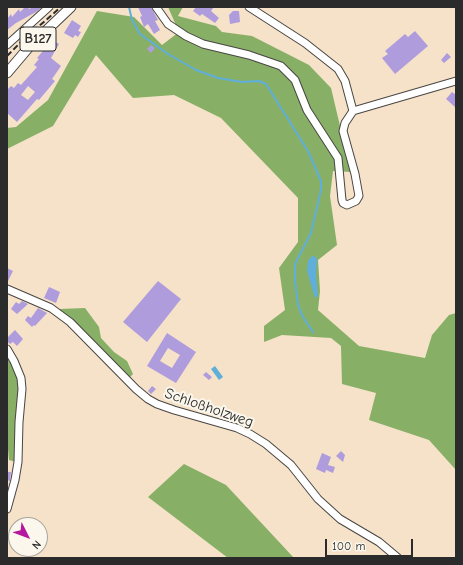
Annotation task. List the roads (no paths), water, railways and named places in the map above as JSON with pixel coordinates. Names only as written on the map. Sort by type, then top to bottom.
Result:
[{"type":"main road","name":"B127","points":[[7,73],[29,47],[71,7]]},
{"type":"street","points":[[7,45],[49,7]]},
{"type":"street","points":[[156,7],[168,24],[186,36],[203,44],[249,55],[281,66],[295,80],[307,110],[338,158],[342,200],[343,203],[347,205],[356,201],[358,196],[343,131],[344,123],[353,111],[456,81]]},
{"type":"street","points":[[249,7],[306,43],[338,69],[345,81],[353,111]]},
{"type":"street","name":"Schloßholzweg","points":[[7,289],[51,308],[70,322],[136,389],[148,399],[163,406],[237,428],[266,444],[291,465],[318,499],[334,514],[379,542],[398,558]]},
{"type":"street","points":[[7,350],[14,361],[22,389],[18,462],[7,509]]},
{"type":"water","points":[[312,256],[316,257],[317,260],[316,274],[318,296],[315,298],[307,271],[308,261]]},
{"type":"water","points":[[215,366],[223,377],[219,380],[211,369]]},
{"type":"waterway","points":[[129,7],[132,20],[140,34],[168,54],[196,70],[218,78],[242,82],[259,81],[266,84],[308,151],[321,181],[321,190],[311,233],[295,264],[295,280],[298,305],[303,317],[313,332]]},
{"type":"railway","points":[[7,56],[61,7]]}]
